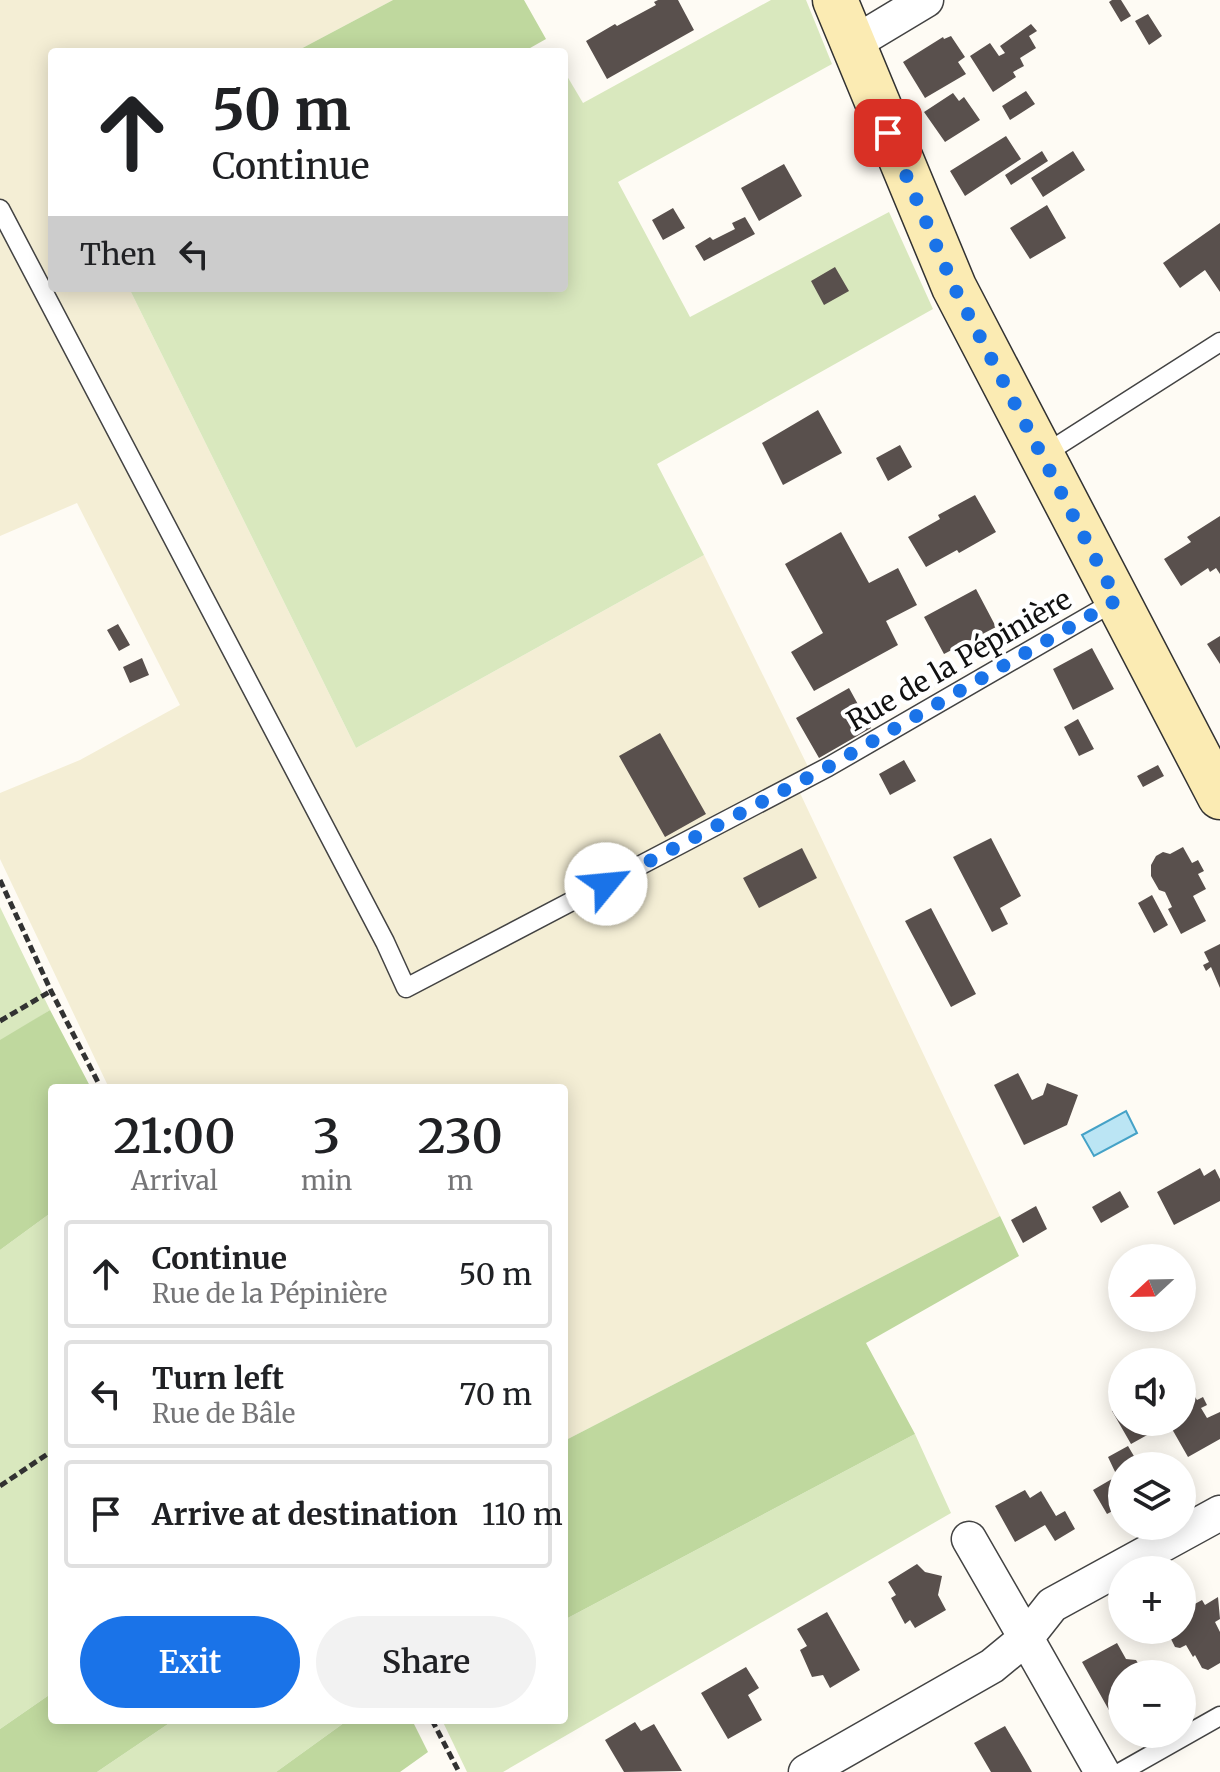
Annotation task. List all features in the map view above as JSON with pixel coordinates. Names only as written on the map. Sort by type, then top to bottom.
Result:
[{"type":"street","points":[[835,0],[851,45],[954,287],[1220,797]]},
{"type":"street","points":[[851,45],[926,0]]},
{"type":"street","points":[[806,1772],[992,1666],[1026,1638],[1052,1605],[1220,1513]]},
{"type":"street","points":[[969,1539],[1102,1772]]},
{"type":"lane","name":"Rue de la Pépinière","points":[[0,209],[385,942],[406,988],[828,767],[1117,600]]},
{"type":"lane","points":[[1040,457],[1220,342]]},
{"type":"lane","points":[[1121,1772],[1220,1716]]},
{"type":"path","points":[[0,880],[51,991],[99,1084]]},
{"type":"path","points":[[0,1021],[51,991]]},
{"type":"path","points":[[0,1486],[48,1454]]},
{"type":"path","points":[[434,1724],[459,1772]]},
{"type":"shaded area","points":[[0,0],[393,0],[303,48],[48,48],[48,292],[131,292],[356,748],[704,555],[816,783],[800,793],[1000,1216],[568,1439],[568,1084],[107,1084],[0,859],[0,793],[80,760],[180,705],[77,503],[0,536]]},
{"type":"green space","points":[[393,0],[524,0],[546,39],[530,48],[303,48]]},
{"type":"green space","points":[[771,0],[806,0],[832,64],[618,182],[690,317],[889,212],[933,309],[657,464],[704,555],[356,748],[131,292],[568,292],[568,78],[583,103]]},
{"type":"green space","points":[[0,907],[50,1010],[0,1042]]},
{"type":"green space","points":[[50,1010],[89,1084],[48,1084],[48,1215],[0,1250],[0,1040]]},
{"type":"green space","points":[[48,1215],[48,1696],[0,1729],[0,1250]]},
{"type":"green space","points":[[1000,1216],[1019,1256],[866,1343],[915,1434],[568,1618],[568,1439]]},
{"type":"green space","points":[[915,1434],[951,1513],[503,1772],[467,1772],[444,1724],[568,1724],[568,1618]]},
{"type":"green space","points":[[48,1696],[48,1724],[168,1724],[97,1772],[0,1772],[0,1729]]},
{"type":"green space","points":[[168,1724],[342,1724],[276,1772],[97,1772]]},
{"type":"green space","points":[[342,1724],[414,1724],[428,1752],[400,1772],[276,1772]]},
{"type":"water","points":[[1126,1111],[1137,1133],[1094,1156],[1082,1135]]},
{"type":"building","points":[[678,0],[694,30],[607,79],[586,41],[656,5],[654,2]]},
{"type":"building","points":[[1121,0],[1131,16],[1121,22],[1109,2]]},
{"type":"building","points":[[1148,14],[1162,36],[1149,45],[1135,21]]},
{"type":"building","points":[[1031,24],[1037,31],[1029,36],[1036,48],[1020,58],[1024,66],[1013,72],[1016,77],[993,92],[970,56],[990,43],[999,56],[1005,53],[1000,46]]},
{"type":"building","points":[[951,36],[965,57],[958,62],[966,74],[925,98],[903,62],[943,37]]},
{"type":"building","points":[[1026,91],[1035,104],[1010,120],[1002,106]]},
{"type":"building","points":[[953,93],[959,101],[964,97],[980,120],[945,142],[924,112]]},
{"type":"building","points":[[1006,136],[1021,159],[965,196],[950,171]]},
{"type":"building","points":[[1042,151],[1048,161],[1011,185],[1005,175]]},
{"type":"building","points":[[1073,151],[1085,170],[1043,197],[1031,178]]},
{"type":"building","points":[[784,164],[802,196],[759,221],[741,188]]},
{"type":"building","points":[[1047,205],[1066,238],[1030,259],[1010,228]]},
{"type":"building","points":[[673,208],[685,228],[663,240],[652,220]]},
{"type":"building","points":[[745,217],[755,234],[704,261],[695,246],[710,237],[713,240],[735,229],[732,223]]},
{"type":"building","points":[[1220,223],[1220,292],[1205,270],[1180,288],[1163,263]]},
{"type":"building","points":[[835,267],[849,291],[824,305],[811,281]]},
{"type":"building","points":[[818,410],[842,453],[783,485],[762,443]]},
{"type":"building","points":[[900,445],[912,467],[888,481],[876,458]]},
{"type":"building","points":[[975,495],[996,532],[926,567],[908,537],[940,519],[938,515]]},
{"type":"building","points":[[1220,516],[1220,574],[1216,568],[1210,572],[1208,568],[1181,586],[1164,559],[1191,542],[1187,537]]},
{"type":"building","points":[[841,532],[869,583],[898,568],[917,605],[886,621],[898,645],[814,691],[791,652],[823,633],[785,564]]},
{"type":"building","points":[[976,589],[996,627],[944,654],[924,617]]},
{"type":"building","points":[[118,624],[130,645],[119,651],[107,630]]},
{"type":"building","points":[[1220,636],[1220,664],[1207,644]]},
{"type":"building","points":[[1092,648],[1114,689],[1073,710],[1053,669]]},
{"type":"building","points":[[142,658],[149,675],[130,683],[123,667]]},
{"type":"building","points":[[849,688],[871,728],[819,758],[796,718]]},
{"type":"building","points":[[1078,719],[1094,749],[1079,756],[1064,727]]},
{"type":"building","points":[[660,733],[706,814],[665,837],[619,756]]},
{"type":"building","points":[[904,760],[916,781],[890,795],[879,774]]},
{"type":"building","points":[[1158,765],[1164,776],[1143,787],[1137,776]]},
{"type":"building","points":[[991,838],[1021,896],[1000,908],[1008,924],[992,932],[953,857]]},
{"type":"building","points":[[1183,847],[1192,863],[1198,860],[1204,871],[1198,874],[1206,889],[1193,896],[1206,921],[1181,934],[1168,909],[1172,907],[1165,892],[1159,890],[1151,876],[1151,865],[1156,856],[1163,852],[1170,854]]},
{"type":"building","points":[[802,848],[817,878],[759,908],[743,878]]},
{"type":"building","points":[[1152,895],[1168,925],[1154,933],[1138,903]]},
{"type":"building","points":[[931,908],[976,994],[951,1007],[905,921]]},
{"type":"building","points":[[1220,944],[1220,988],[1211,967],[1206,971],[1203,965],[1209,962],[1204,952]]},
{"type":"building","points":[[1018,1073],[1032,1100],[1043,1095],[1047,1083],[1078,1095],[1067,1125],[1024,1145],[994,1085]]},
{"type":"building","points":[[1200,1168],[1204,1176],[1215,1169],[1220,1179],[1220,1201],[1174,1225],[1157,1192]]},
{"type":"building","points":[[1120,1191],[1129,1207],[1101,1223],[1092,1207]]},
{"type":"building","points":[[1036,1206],[1047,1229],[1023,1243],[1011,1220]]},
{"type":"building","points":[[1203,1397],[1207,1405],[1201,1408],[1207,1418],[1220,1412],[1220,1439],[1196,1452],[1185,1452],[1176,1436],[1196,1436],[1196,1398]]},
{"type":"building","points":[[1126,1436],[1145,1436],[1131,1444]]},
{"type":"building","points":[[1128,1446],[1132,1452],[1117,1452]]},
{"type":"building","points":[[1108,1481],[1108,1513],[1107,1514],[1093,1490]]},
{"type":"building","points":[[1025,1490],[1030,1498],[1041,1491],[1056,1516],[1065,1511],[1075,1529],[1055,1541],[1045,1525],[1015,1542],[995,1506]]},
{"type":"building","points":[[917,1564],[925,1572],[942,1576],[938,1595],[946,1610],[915,1628],[910,1620],[905,1624],[891,1598],[896,1595],[888,1582]]},
{"type":"building","points":[[1218,1597],[1220,1619],[1215,1622],[1220,1632],[1220,1663],[1208,1670],[1202,1668],[1186,1645],[1180,1648],[1174,1644],[1196,1644],[1196,1603],[1202,1600],[1205,1605]]},
{"type":"building","points":[[827,1612],[860,1670],[830,1688],[823,1675],[812,1677],[800,1650],[807,1646],[797,1629]]},
{"type":"building","points":[[1115,1644],[1126,1659],[1136,1660],[1108,1660],[1108,1708],[1082,1662]]},
{"type":"building","points":[[746,1667],[759,1688],[748,1695],[762,1720],[728,1739],[701,1693]]},
{"type":"building","points":[[635,1722],[641,1731],[654,1724],[682,1771],[624,1772],[605,1740]]},
{"type":"building","points":[[1005,1726],[1032,1772],[991,1772],[974,1743]]},
{"type":"route","points":[[606,884],[828,767],[1117,600],[954,287],[888,133]]}]
